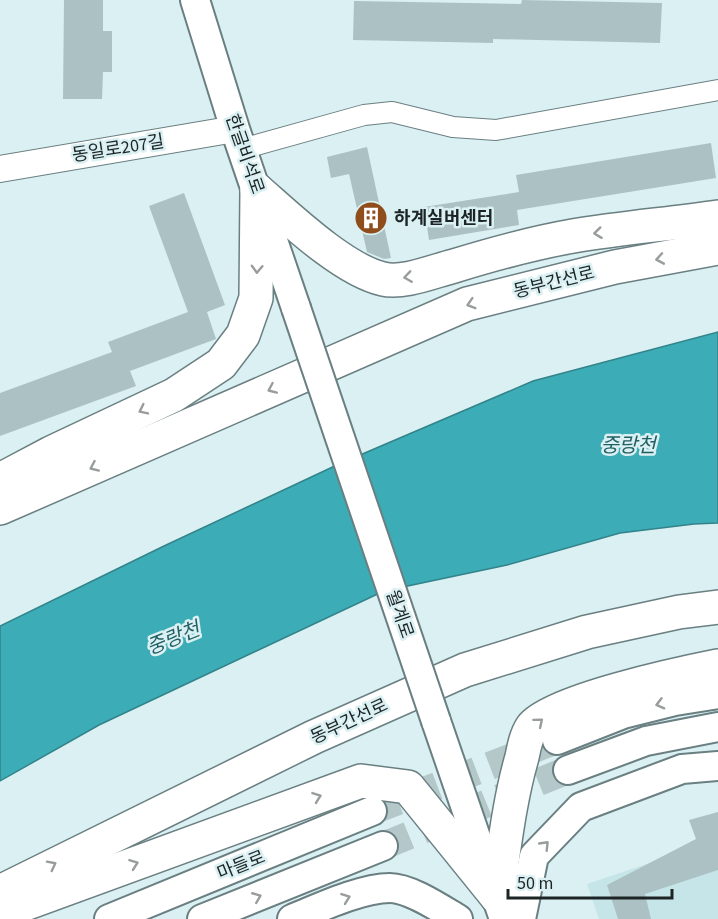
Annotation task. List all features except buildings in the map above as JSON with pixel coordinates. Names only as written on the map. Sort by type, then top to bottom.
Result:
[{"type":"highway","points":[[257,190],[338,256],[362,272],[385,280],[414,277],[513,249],[573,236],[718,217]]},
{"type":"highway","points":[[0,480],[51,453],[174,395],[221,364],[243,335],[256,298],[257,190]]},
{"type":"highway","name":"동부간선로","points":[[0,508],[467,304],[615,267],[718,248]]},
{"type":"highway","name":"동부간선로","points":[[0,892],[87,847],[314,737],[465,670],[587,632],[679,612],[718,607]]},
{"type":"highway","points":[[87,847],[142,834],[351,737],[466,690],[588,653],[718,627]]},
{"type":"highway","points":[[500,908],[514,781],[527,738],[536,722],[554,711],[582,701],[659,679],[718,666]]},
{"type":"highway","points":[[0,913],[361,781],[408,786],[500,908]]},
{"type":"main road","name":"한글비석로","points":[[195,0],[296,308]]},
{"type":"main road","name":"월계로","points":[[296,308],[500,908]]},
{"type":"main road","points":[[557,740],[623,714],[675,700],[718,694]]},
{"type":"main road","points":[[568,770],[646,741],[718,727]]},
{"type":"main road","points":[[521,919],[534,856],[581,807],[682,769],[718,766]]},
{"type":"main road","name":"마들로","points":[[110,919],[372,811]]},
{"type":"main road","name":"마들로","points":[[202,919],[383,846]]},
{"type":"main road","points":[[292,919],[352,895],[391,887],[424,898],[458,919]]},
{"type":"street","points":[[239,139],[364,114],[392,112],[453,127],[496,130],[718,90]]},
{"type":"street","name":"동일로207길","points":[[0,169],[239,139]]},
{"type":"shaded area","points":[[718,840],[718,919],[599,919],[587,884]]},
{"type":"water","name":"중랑천","points":[[718,332],[718,523],[620,533],[507,565],[384,591],[99,725],[0,781],[0,626],[339,464],[533,381]]},
{"type":"tunnel","points":[[372,811],[557,740]]},
{"type":"tunnel","points":[[383,846],[568,770]]},
{"type":"place","name":"하계실버센터","points":[[371,218]]}]
